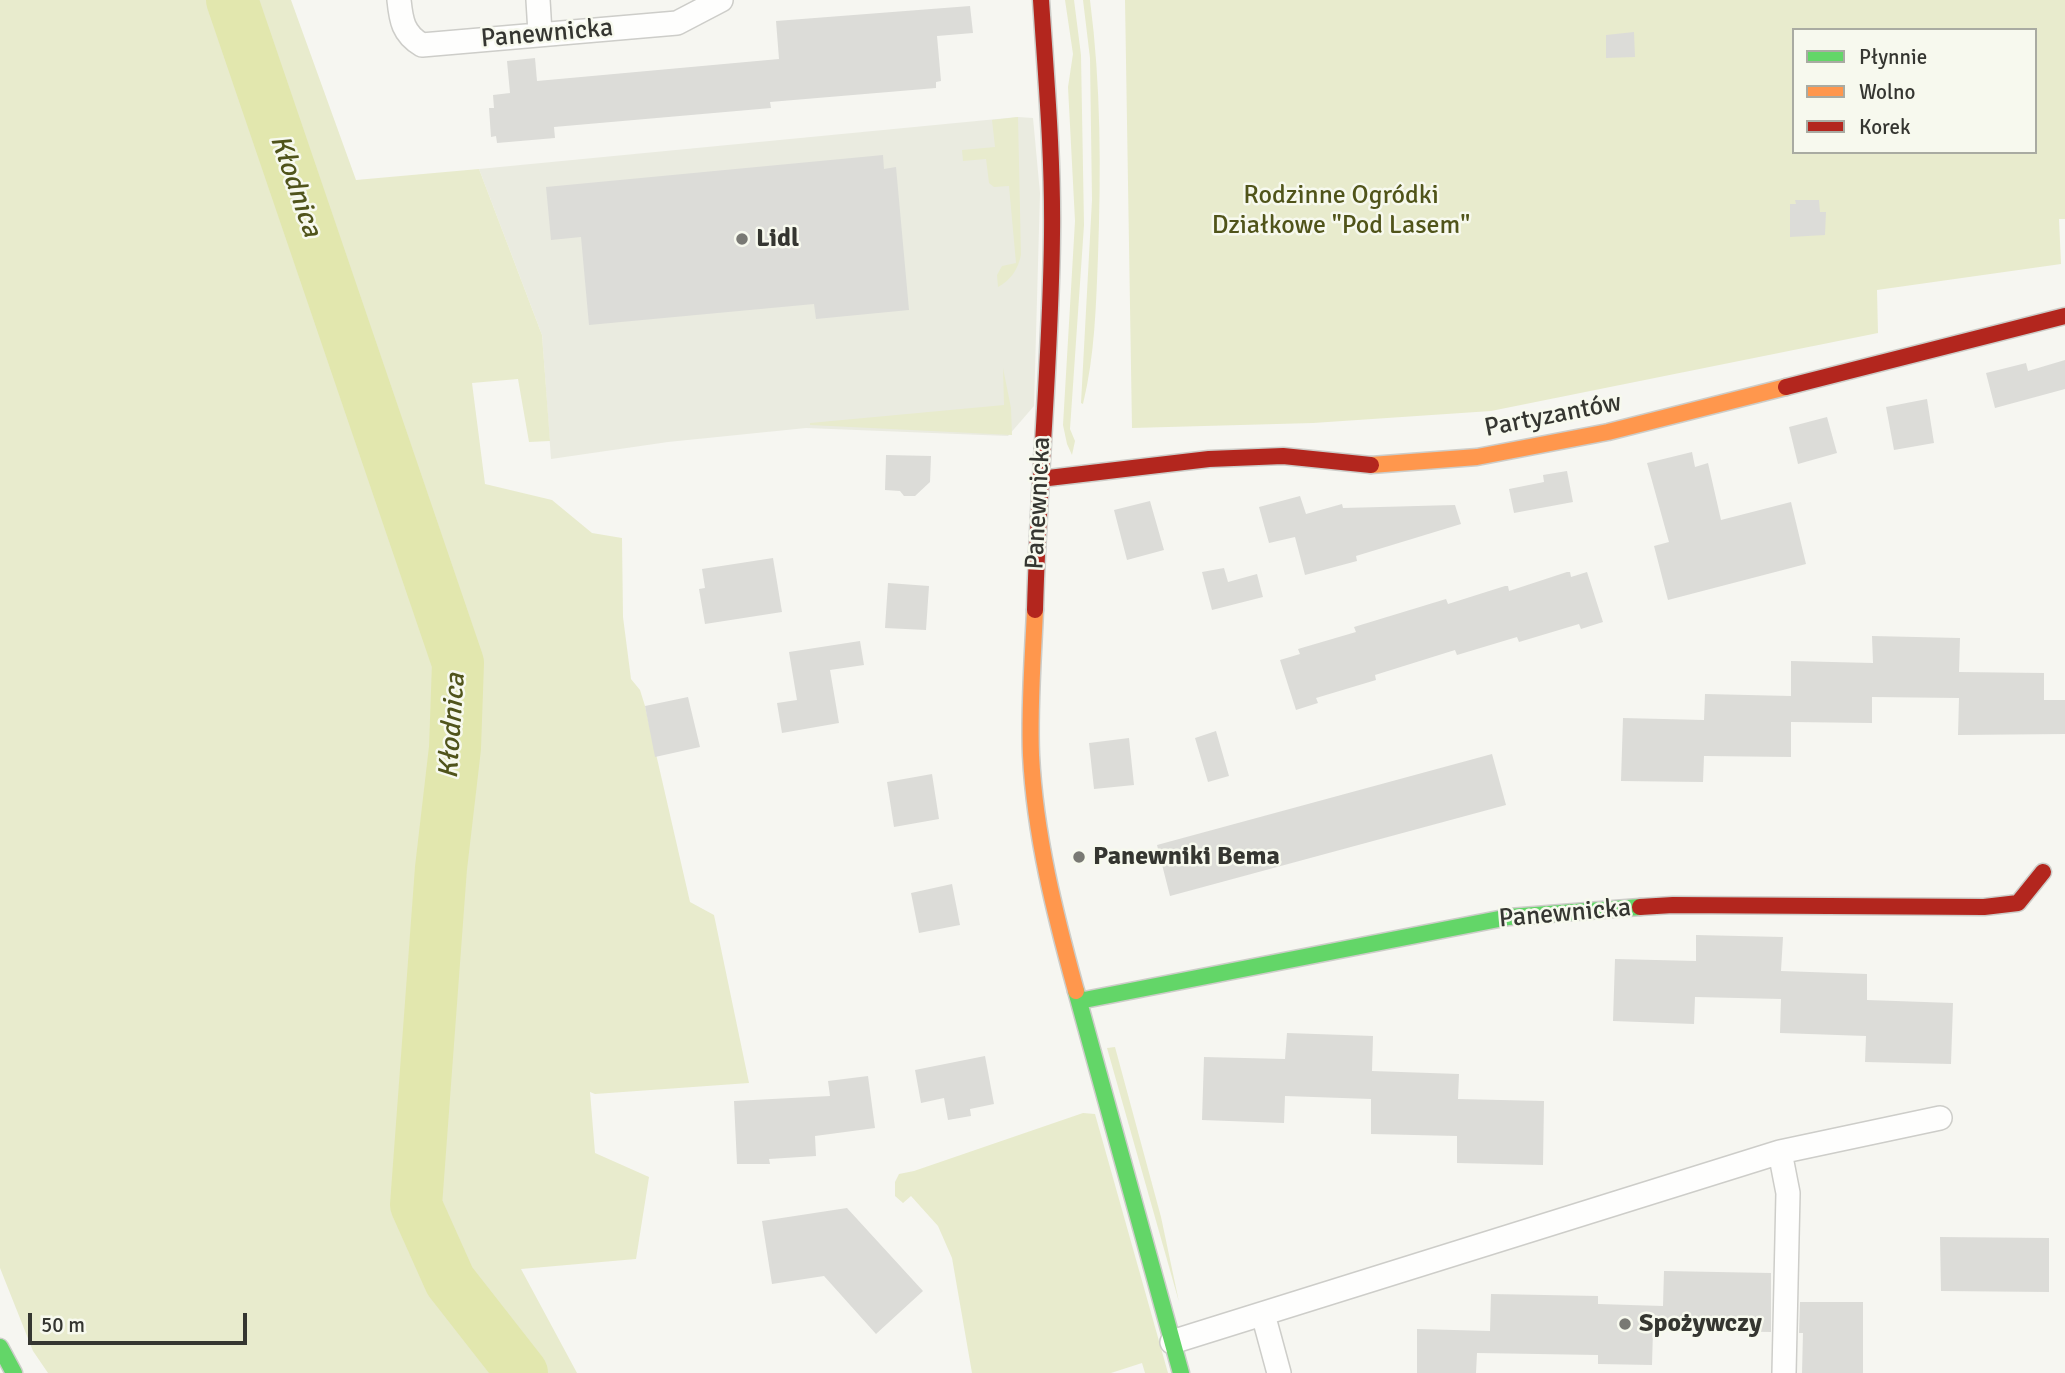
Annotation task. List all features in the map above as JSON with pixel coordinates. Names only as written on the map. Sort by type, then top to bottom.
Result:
[{"type":"street","name":"Panewnicka","points":[[400,0],[401,22],[411,39],[422,45],[677,23],[721,0]]},
{"type":"street","points":[[538,0],[540,33]]},
{"type":"street","name":"Panewnicka","points":[[1041,0],[1049,110],[1052,231],[1031,754],[1036,811],[1044,864],[1079,1001],[1181,1373]]},
{"type":"street","name":"Partyzantów","points":[[1040,479],[1209,459],[1283,456],[1379,466],[1477,457],[1608,432],[2065,316]]},
{"type":"street","name":"Panewnicka","points":[[1079,1001],[1509,917],[1673,905],[1984,907],[2018,904],[2043,872]]},
{"type":"street","points":[[1172,1342],[1780,1152],[1940,1118]]},
{"type":"street","points":[[1780,1152],[1788,1193],[1784,1373]]},
{"type":"street","points":[[1263,1314],[1279,1373]]},
{"type":"street","points":[[0,1347],[13,1373]]},
{"type":"shaded area","points":[[1018,117],[1033,118],[1040,193],[1034,406],[1008,436],[806,428],[668,442],[551,459],[542,335],[479,169]]},
{"type":"green space","points":[[0,0],[223,0],[448,663],[448,733],[426,894],[401,1131],[397,1206],[431,1282],[508,1373],[48,1373],[33,1351],[0,1268]]},
{"type":"green space","points":[[239,0],[291,0],[356,180],[479,169],[542,335],[550,441],[529,442],[518,379],[472,383],[485,484],[552,500],[592,533],[622,538],[623,617],[631,679],[640,690],[645,706],[690,902],[714,915],[749,1083],[595,1094],[590,1092],[595,1153],[649,1177],[636,1259],[521,1269],[577,1373],[539,1373],[460,1273],[430,1190],[441,1089],[437,1054],[460,753],[463,661]]},
{"type":"green space","points":[[1065,0],[1074,0],[1081,55],[1084,225],[1070,429],[1075,441],[1072,455],[1063,425],[1075,221],[1068,87],[1073,54]]},
{"type":"green space","points":[[1083,0],[1090,0],[1094,32],[1100,160],[1096,311],[1083,404],[1092,200],[1090,58]]},
{"type":"green space","name":"Rodzinne Ogródki Działkowe \"Pod Lasem\"","points":[[1125,0],[2065,0],[2065,219],[2059,219],[2061,264],[1877,290],[1878,333],[1491,411],[1313,423],[1132,428]]},
{"type":"green space","points":[[1018,117],[1021,255],[1013,274],[998,287],[997,275],[1002,266],[1016,263],[1009,186],[994,187],[989,183],[986,159],[963,161],[962,150],[995,147],[992,120]]},
{"type":"green space","points":[[1003,368],[1011,408],[1012,435],[810,425],[1004,405]]},
{"type":"green space","points":[[1115,1047],[1161,1217],[1179,1302],[1107,1048]]},
{"type":"green space","points":[[1083,1113],[1095,1114],[1168,1373],[1145,1373],[1142,1363],[1111,1373],[972,1373],[952,1258],[938,1226],[911,1196],[903,1203],[895,1196],[895,1182],[899,1174]]},
{"type":"building","points":[[970,6],[973,33],[937,36],[941,81],[936,82],[936,88],[770,102],[771,108],[554,127],[555,138],[497,143],[496,136],[491,137],[489,108],[494,108],[493,95],[510,93],[507,61],[535,58],[537,81],[779,59],[776,21]]},
{"type":"building","points":[[1634,32],[1635,57],[1606,58],[1606,35]]},
{"type":"building","name":"Lidl","points":[[883,155],[884,169],[896,167],[909,310],[816,319],[814,304],[589,325],[581,237],[551,240],[546,187]]},
{"type":"building","points":[[1795,200],[1819,200],[1820,212],[1826,212],[1825,235],[1790,237],[1790,204],[1796,204]]},
{"type":"building","points":[[2065,360],[2065,389],[1995,408],[1986,373],[2026,363],[2028,371]]},
{"type":"building","points":[[1927,399],[1934,443],[1894,450],[1886,407]]},
{"type":"building","points":[[1827,417],[1837,453],[1798,464],[1789,427]]},
{"type":"building","points":[[1692,452],[1695,467],[1708,463],[1721,520],[1791,502],[1806,564],[1668,600],[1654,546],[1669,542],[1647,463]]},
{"type":"building","points":[[886,455],[931,456],[930,482],[915,496],[904,496],[900,491],[885,490]]},
{"type":"building","points":[[1567,471],[1573,502],[1514,513],[1509,489],[1544,482],[1543,475]]},
{"type":"building","points":[[1300,496],[1306,514],[1342,504],[1343,508],[1455,505],[1461,524],[1356,556],[1357,561],[1305,575],[1295,537],[1269,543],[1259,507]]},
{"type":"building","points":[[1150,501],[1164,550],[1127,560],[1114,510]]},
{"type":"building","points":[[773,558],[782,612],[705,624],[699,589],[705,588],[702,569]]},
{"type":"building","points":[[1224,568],[1228,582],[1257,574],[1263,597],[1212,610],[1202,572]]},
{"type":"building","points":[[1570,572],[1571,577],[1587,572],[1603,622],[1581,629],[1579,624],[1519,642],[1517,637],[1457,655],[1455,650],[1375,675],[1376,680],[1316,698],[1318,703],[1296,710],[1280,660],[1300,654],[1298,649],[1356,632],[1354,627],[1446,599],[1448,604],[1505,586],[1508,586],[1509,591]]},
{"type":"building","points":[[888,583],[929,586],[926,630],[885,628]]},
{"type":"building","points":[[1872,636],[1960,638],[1959,672],[2044,673],[2044,700],[2065,700],[2065,734],[1958,735],[1959,698],[1872,697],[1872,723],[1791,722],[1791,757],[1704,756],[1703,782],[1621,781],[1623,718],[1704,720],[1705,694],[1791,696],[1791,661],[1873,663]]},
{"type":"building","points":[[860,641],[864,665],[830,670],[839,723],[782,733],[777,703],[797,700],[789,652]]},
{"type":"building","points":[[688,697],[700,747],[655,757],[645,706]]},
{"type":"building","points":[[1216,731],[1229,776],[1208,782],[1195,738]]},
{"type":"building","points":[[1129,738],[1134,785],[1094,789],[1089,743]]},
{"type":"building","points":[[1492,754],[1506,805],[1170,896],[1157,845]]},
{"type":"building","points":[[932,774],[939,819],[894,827],[887,782]]},
{"type":"building","points":[[952,884],[960,925],[919,933],[911,893]]},
{"type":"building","points":[[1696,935],[1783,937],[1781,971],[1867,974],[1867,1000],[1953,1003],[1951,1064],[1865,1062],[1866,1036],[1780,1033],[1781,999],[1695,997],[1694,1024],[1613,1021],[1615,959],[1696,961]]},
{"type":"building","points":[[1287,1033],[1373,1036],[1372,1071],[1459,1074],[1458,1099],[1544,1101],[1543,1165],[1457,1163],[1457,1136],[1371,1134],[1371,1099],[1285,1096],[1284,1123],[1202,1120],[1204,1057],[1285,1059]]},
{"type":"building","points":[[985,1056],[994,1104],[970,1109],[971,1116],[948,1120],[944,1098],[921,1103],[915,1070]]},
{"type":"building","points":[[868,1076],[875,1128],[815,1136],[816,1156],[769,1159],[770,1164],[737,1164],[734,1101],[830,1096],[828,1081]]},
{"type":"building","points":[[847,1208],[923,1291],[876,1334],[824,1276],[772,1284],[762,1221]]},
{"type":"building","points":[[1940,1237],[2049,1238],[2049,1292],[1941,1291]]},
{"type":"building","points":[[1664,1271],[1771,1273],[1771,1332],[1653,1330],[1652,1365],[1598,1364],[1598,1355],[1477,1353],[1476,1373],[1417,1373],[1417,1329],[1490,1331],[1491,1294],[1598,1296],[1598,1304],[1663,1306]]},
{"type":"building","points":[[1800,1302],[1863,1302],[1863,1373],[1802,1373],[1803,1333],[1799,1333]]},
{"type":"waterway","name":"Kłodnica","points":[[232,0],[458,663],[455,748],[441,868],[416,1205],[450,1281],[522,1373]]},
{"type":"traffic: fast","points":[[1079,1001],[1509,917],[1640,907]]},
{"type":"traffic: fast","points":[[1076,991],[1181,1373]]},
{"type":"traffic: fast","points":[[0,1347],[14,1373]]},
{"type":"traffic: slow","points":[[1371,465],[1477,457],[1608,432],[1786,387]]},
{"type":"traffic: slow","points":[[1035,610],[1030,719],[1033,785],[1047,874],[1076,991]]},
{"type":"traffic: jam","points":[[1035,610],[1052,234],[1050,146],[1041,0]]},
{"type":"traffic: jam","points":[[1786,387],[2065,316]]},
{"type":"traffic: jam","points":[[1040,479],[1209,459],[1283,456],[1371,465]]},
{"type":"traffic: jam","points":[[1640,907],[1984,907],[2018,903],[2043,872]]},
{"type":"place","name":"Lidl","points":[[742,239]]},
{"type":"place","name":"Panewniki Bema","points":[[1079,857]]},
{"type":"place","name":"Spożywczy","points":[[1625,1324]]}]
